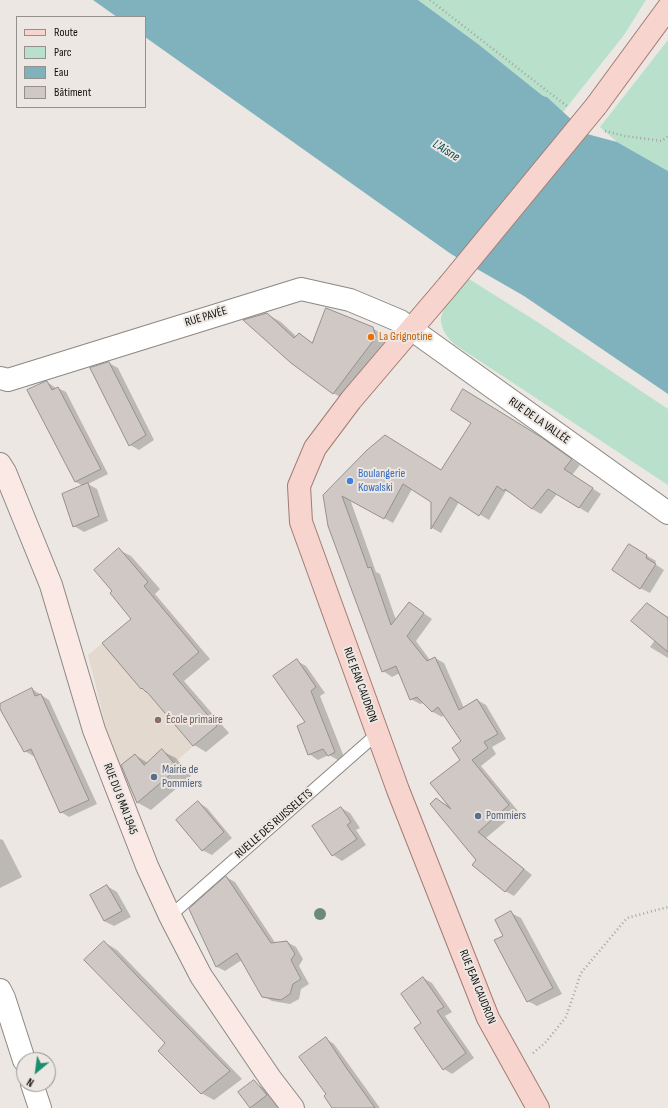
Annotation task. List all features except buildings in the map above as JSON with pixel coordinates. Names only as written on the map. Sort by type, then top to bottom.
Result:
[{"type":"main road","name":"RUE JEAN CAUDRON","points":[[538,1108],[488,1018],[398,790],[301,522],[299,486],[315,448],[351,400],[448,286],[596,106],[668,8]]},
{"type":"main road","name":"RUE DU 8 MAI 1945","points":[[0,464],[6,472],[51,585],[94,730],[147,866],[170,916],[201,976],[270,1078],[293,1108]]},
{"type":"street","name":"RUE PAVÉE","points":[[0,378],[8,380],[301,289],[350,300],[400,322],[411,329]]},
{"type":"street","name":"RUE DE LA VALLÉE","points":[[411,329],[668,513]]},
{"type":"street","points":[[0,990],[21,1052]]},
{"type":"street","points":[[35,1092],[40,1108]]},
{"type":"lane","name":"RUELLE DES RUISSELETS","points":[[170,916],[378,733]]},
{"type":"path","points":[[430,0],[573,110],[596,106]]},
{"type":"path","points":[[599,129],[625,136],[662,140],[668,136]]},
{"type":"path","points":[[510,1058],[531,1054],[546,1042],[566,1017],[581,973],[627,918],[668,907]]},
{"type":"shaded area","name":"École primaire","points":[[123,626],[146,653],[151,648],[217,726],[174,763],[178,768],[137,803],[125,780],[107,731],[88,655]]},
{"type":"green space","points":[[418,0],[646,0],[624,35],[563,112],[547,97],[543,96],[478,44]]},
{"type":"green space","points":[[668,40],[668,171],[617,142],[600,127]]},
{"type":"green space","points":[[469,279],[539,323],[668,409],[668,485],[452,342],[443,329],[441,320],[442,313],[454,294]]},
{"type":"water","name":"L'Aisne","points":[[93,0],[418,0],[478,44],[543,96],[547,97],[587,134],[617,142],[668,171],[668,394],[524,296],[451,254],[146,38],[146,16],[116,16]]},
{"type":"place","name":"La Grignotine","points":[[371,337]]},
{"type":"place","name":"Boulangerie Kowalski","points":[[350,481]]},
{"type":"place","name":"École primaire","points":[[158,720]]},
{"type":"place","name":"Mairie de Pommiers","points":[[154,777]]},
{"type":"place","name":"Pommiers","points":[[478,816]]}]
